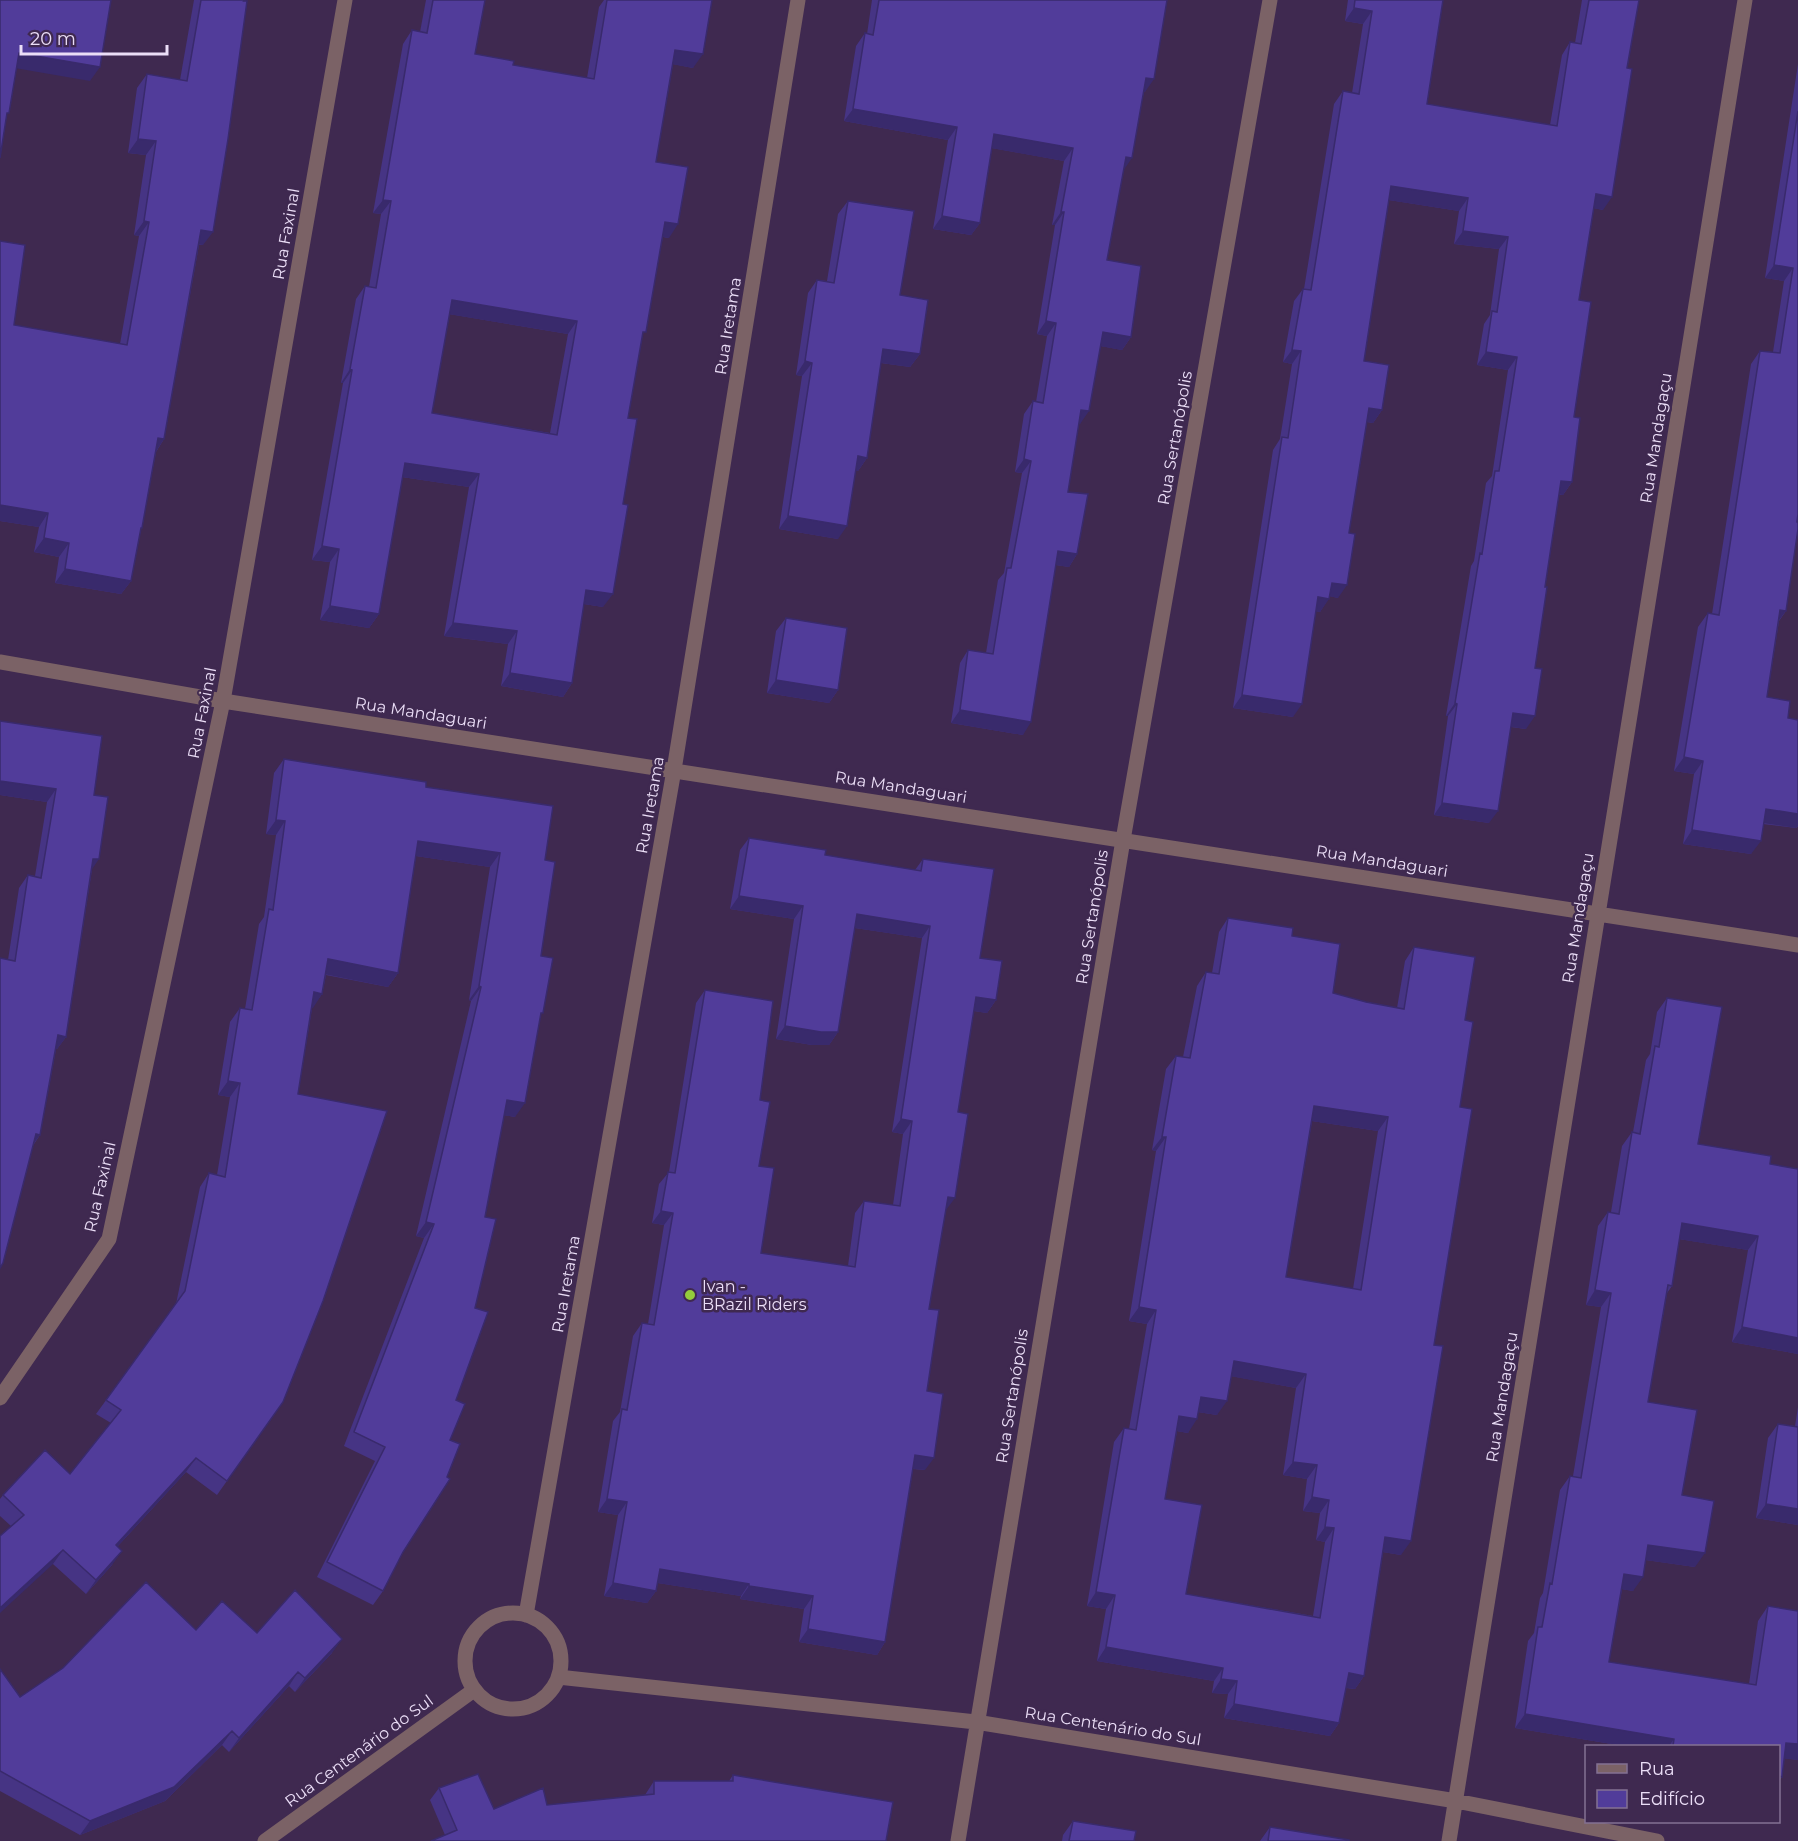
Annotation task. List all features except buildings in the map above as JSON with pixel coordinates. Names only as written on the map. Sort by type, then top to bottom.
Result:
[{"type":"street","name":"Rua Faxinal","points":[[0,1398],[109,1239],[223,701],[345,0]]},
{"type":"street","name":"Rua Iretama","points":[[526,1614],[674,770],[798,0]]},
{"type":"street","name":"Rua Sertanópolis","points":[[958,1841],[1123,840],[1270,0]]},
{"type":"street","name":"Rua Mandagaçu","points":[[1449,1841],[1745,0]]},
{"type":"street","name":"Rua Mandaguari","points":[[0,662],[223,701],[1798,945]]},
{"type":"street","points":[[512,1612],[526,1614],[541,1621],[559,1646],[561,1662],[558,1677],[552,1691],[541,1701],[527,1708],[512,1710],[497,1708],[484,1701],[474,1690],[467,1677],[464,1662],[466,1647],[473,1633],[483,1622],[496,1615],[512,1612]]},
{"type":"street","name":"Rua Centenário do Sul","points":[[558,1677],[976,1722],[1456,1801],[1657,1841]]},
{"type":"street","name":"Rua Centenário do Sul","points":[[265,1841],[474,1690]]},
{"type":"place","name":"Ivan - BRazil Riders","points":[[690,1295]]}]
